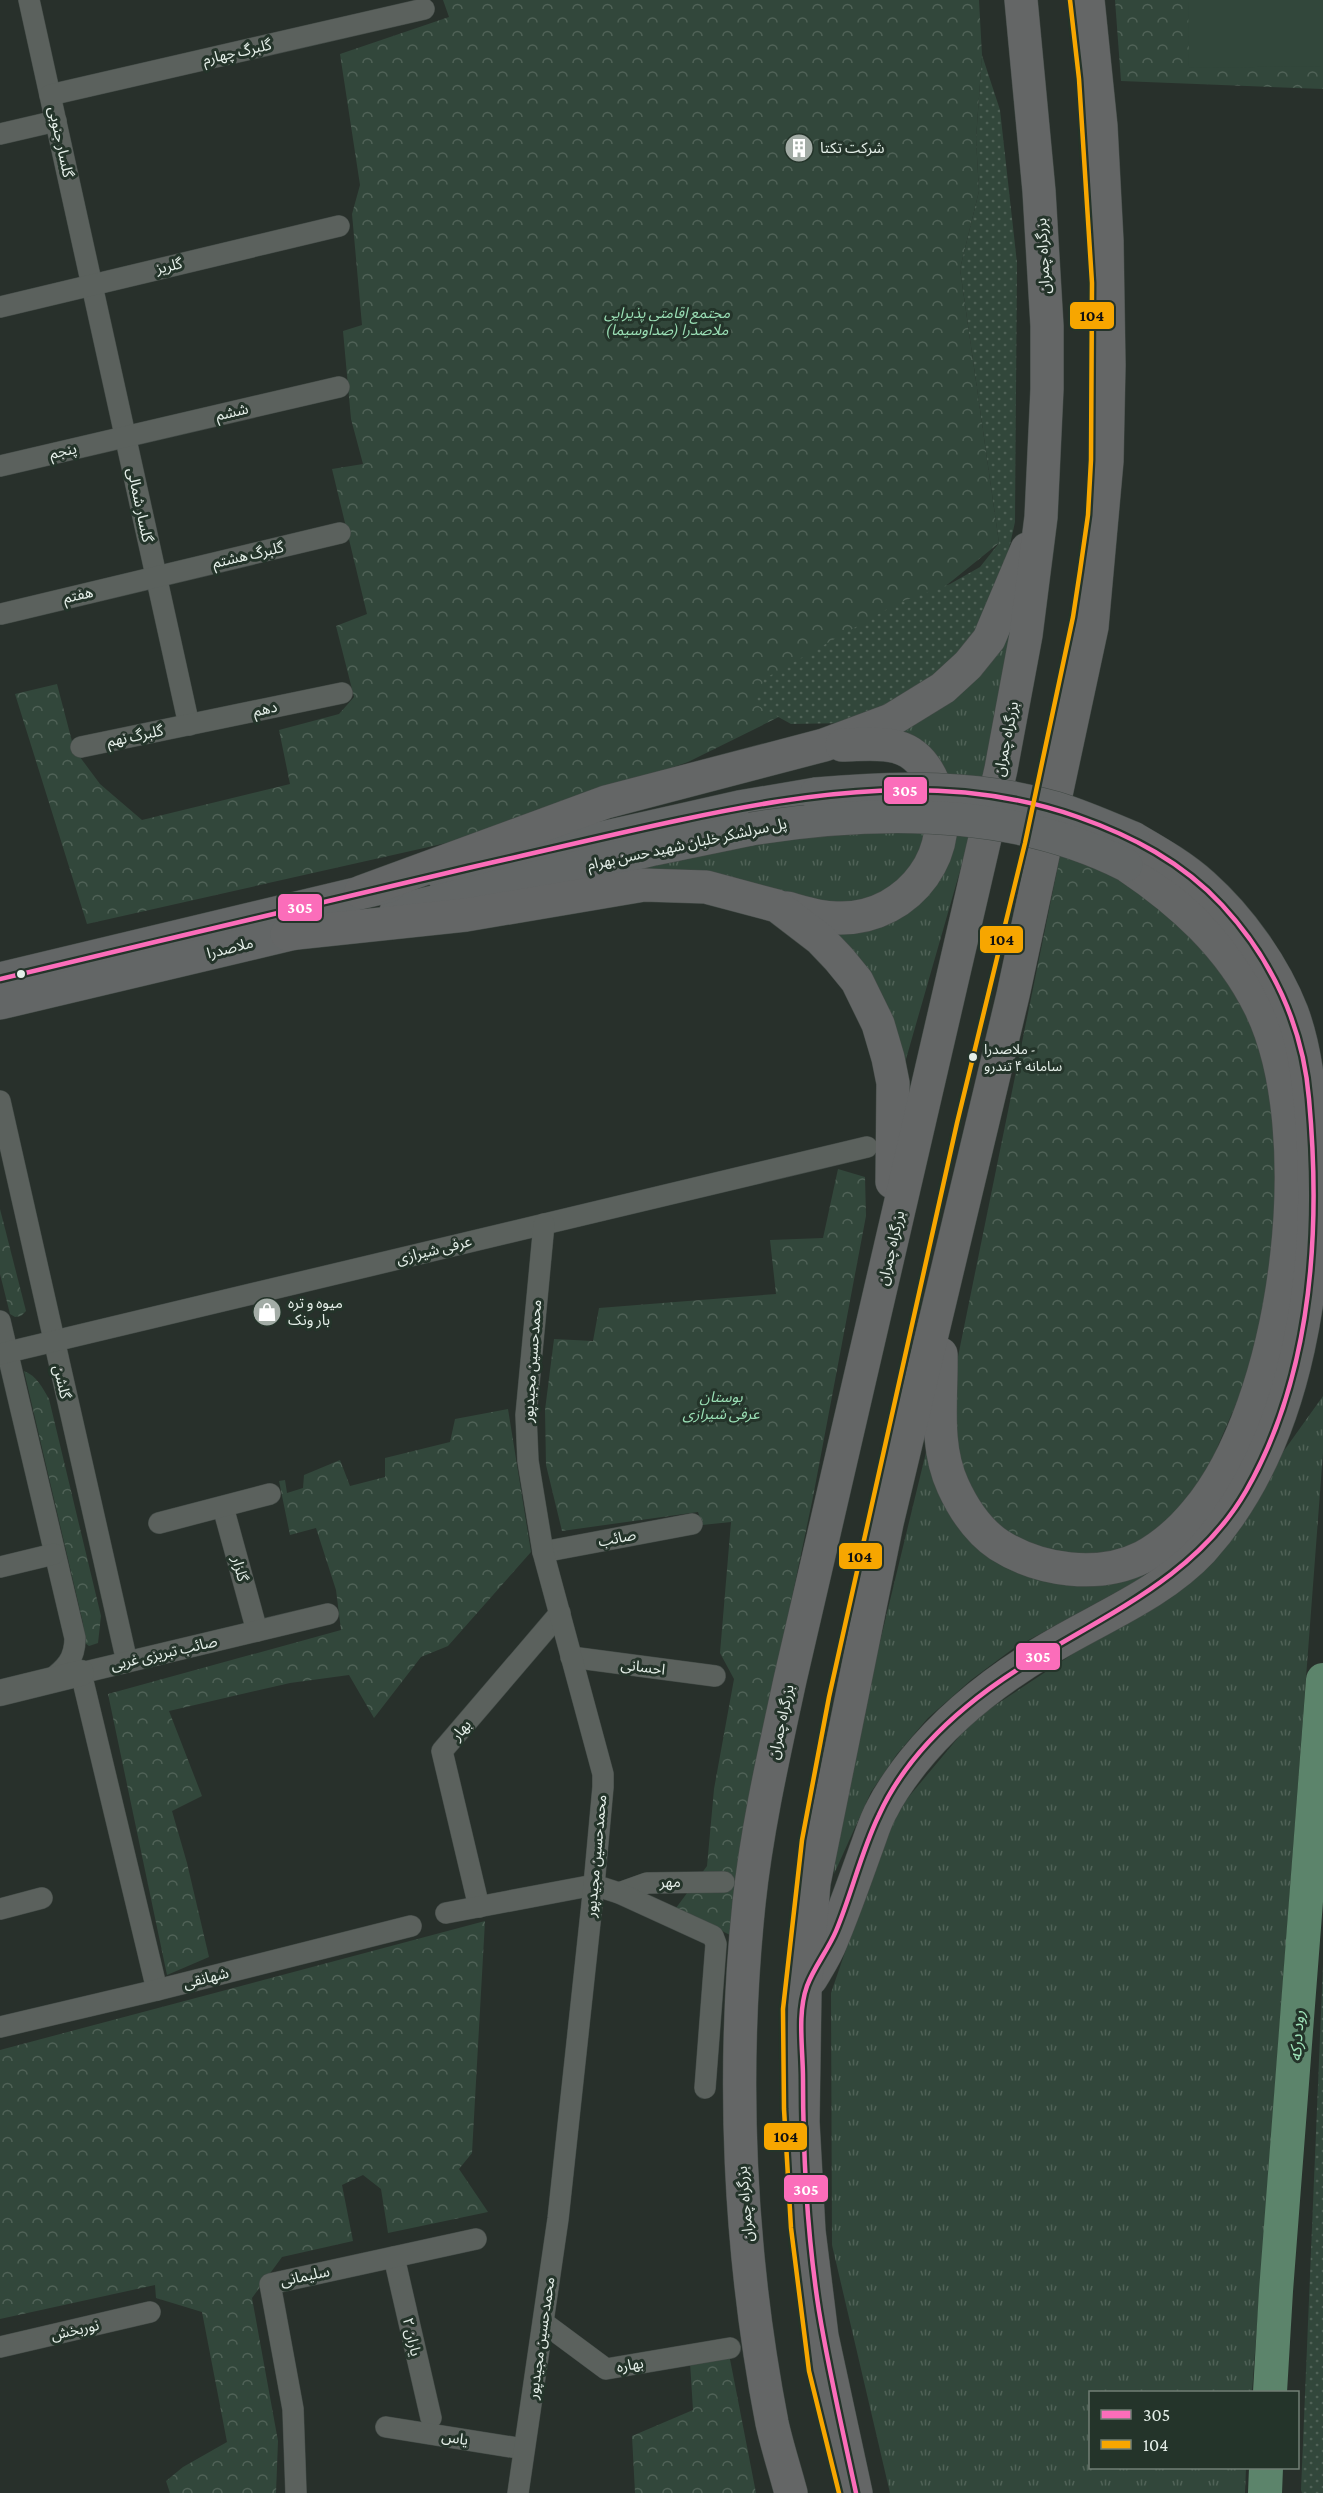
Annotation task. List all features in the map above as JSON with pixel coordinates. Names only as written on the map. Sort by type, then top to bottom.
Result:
[{"type":"highway","name":"بزرگراه چمران","points":[[792,2493],[773,2424],[760,2346],[748,2250],[741,2156],[739,2059],[749,1903],[765,1797],[787,1692],[891,1250],[961,933],[1001,769],[1026,635],[1041,517],[1047,326],[1039,191],[1021,0]]},
{"type":"highway","points":[[856,2493],[822,2336],[809,2231],[802,2122],[805,1991],[814,1883],[887,1523],[1021,960],[1083,676],[1094,604],[1107,461],[1109,365],[1107,241],[1101,126],[1088,0]]},
{"type":"highway","points":[[361,892],[606,802],[824,745],[891,720],[920,705],[968,665],[988,639],[1041,517]]},
{"type":"highway","points":[[287,934],[466,915],[644,885],[706,887],[820,917],[843,919],[887,908],[909,894],[923,878],[936,857],[942,830],[941,800],[928,769],[916,756],[897,747],[824,745]]},
{"type":"highway","points":[[940,1304],[941,1440],[944,1462],[952,1485],[966,1510],[977,1526],[999,1545],[1033,1561],[1057,1568],[1085,1570],[1111,1568],[1142,1557],[1169,1539],[1197,1512],[1218,1482],[1236,1449],[1252,1410],[1274,1336],[1285,1265],[1292,1187],[1288,1109],[1282,1068],[1273,1038],[1260,1006],[1240,973],[1205,928],[1130,851]]},
{"type":"highway","points":[[805,1991],[830,1945],[881,1810],[912,1764],[945,1726],[970,1703],[1005,1677],[1047,1649],[1162,1583],[1199,1552],[1229,1517],[1248,1487],[1268,1448],[1289,1385],[1310,1275],[1316,1206],[1315,1153],[1304,1054],[1292,1011],[1273,972],[1227,910],[1203,884],[1172,861],[1130,851]]},
{"type":"highway","points":[[777,906],[820,939],[839,959],[857,981],[878,1024],[893,1083],[891,1250]]},
{"type":"main road","name":"پل سرلشکر خلبان شهید حسن بهرام","points":[[459,884],[740,807],[816,794],[915,788],[992,794],[1057,808],[1130,851]]},
{"type":"main road","name":"پل سرلشکر خلبان شهید حسن بهرام","points":[[459,884],[751,829],[831,818],[868,817],[989,822],[1053,835],[1092,848],[1130,851]]},
{"type":"main road","name":"ملاصدرا","points":[[0,979],[361,892],[459,884]]},
{"type":"main road","name":"ملاصدرا","points":[[0,1003],[287,934],[459,884]]},
{"type":"street","name":"گلسار جنوبی","points":[[29,0],[92,284]]},
{"type":"street","name":"گلبرگ چهارم","points":[[50,95],[424,9]]},
{"type":"street","points":[[0,134],[56,121]]},
{"type":"street","name":"گلریز","points":[[0,307],[339,226]]},
{"type":"street","name":"گلسار شمالی","points":[[92,284],[189,725]]},
{"type":"street","name":"ششم","points":[[125,437],[339,387]]},
{"type":"street","name":"پنجم","points":[[0,466],[125,437]]},
{"type":"street","name":"گلبرگ هشتم","points":[[156,577],[339,533]]},
{"type":"street","name":"هفتم","points":[[1,614],[156,577]]},
{"type":"street","name":"دهم","points":[[189,725],[342,693]]},
{"type":"street","name":"گلبرگ نهم","points":[[81,747],[189,725]]},
{"type":"street","name":"گلشن","points":[[0,1101],[128,1662]]},
{"type":"street","name":"عرفی شیرازی","points":[[4,1353],[867,1147]]},
{"type":"street","name":"محمدحسین مجیدپور","points":[[518,2493],[559,2208],[602,1808],[603,1774],[543,1552],[528,1461],[526,1414],[544,1224]]},
{"type":"street","points":[[0,1321],[4,1353],[75,1638],[75,1651],[70,1663],[49,1681]]},
{"type":"street","points":[[159,1523],[270,1494]]},
{"type":"street","name":"گلزار","points":[[223,1507],[257,1631]]},
{"type":"street","name":"صائب","points":[[543,1552],[692,1524]]},
{"type":"street","points":[[0,1567],[54,1554]]},
{"type":"street","name":"بهار","points":[[479,1907],[442,1751],[560,1613]]},
{"type":"street","name":"صائب تبریزی غربی","points":[[0,1693],[328,1614]]},
{"type":"street","name":"احسانی","points":[[571,1658],[715,1676]]},
{"type":"street","points":[[81,1673],[157,1990]]},
{"type":"street","name":"مهر","points":[[619,1893],[647,1883],[724,1882]]},
{"type":"street","points":[[446,1913],[594,1885],[619,1893],[713,1936],[716,1944],[705,2088]]},
{"type":"street","points":[[0,1909],[42,1898]]},
{"type":"street","name":"شهانقی","points":[[0,2027],[411,1926]]},
{"type":"street","name":"سلیمانی","points":[[297,2493],[292,2409],[270,2284],[476,2239]]},
{"type":"street","name":"یاران ٢","points":[[394,2257],[431,2418]]},
{"type":"street","name":"نوربخش","points":[[0,2348],[150,2312]]},
{"type":"street","name":"بهاره","points":[[544,2323],[606,2369],[730,2348]]},
{"type":"street","name":"یاس","points":[[386,2427],[524,2449]]},
{"type":"green space","name":"مجتمع اقامتی پذیرایی ملاصدرا (صداوسیما)","points":[[443,0],[979,0],[982,55],[976,139],[979,191],[960,269],[999,543],[789,712],[688,762],[473,837],[87,924],[15,694],[57,684],[74,749],[100,784],[142,820],[290,784],[279,730],[339,714],[354,697],[336,626],[367,614],[332,469],[363,464],[351,419],[343,331],[362,325],[352,214],[360,185],[340,54],[449,17]]},
{"type":"green space","points":[[1115,0],[1323,0],[1323,89],[1121,81]]},
{"type":"green space","points":[[1188,0],[1323,0],[1323,66],[1189,68]]},
{"type":"green space","points":[[982,55],[1000,110],[1017,263],[1015,522],[999,594],[974,641],[926,688],[849,723],[791,724],[755,704],[764,679],[898,603],[950,584],[980,567],[999,543],[960,269],[979,191],[976,139]]},
{"type":"green space","points":[[1016,592],[988,781],[942,776],[896,740]]},
{"type":"green space","points":[[951,826],[972,829],[904,1066],[835,930],[855,929]]},
{"type":"green space","points":[[929,827],[907,882],[853,910],[734,883],[474,907],[719,844]]},
{"type":"green space","points":[[1062,846],[1173,910],[1252,1011],[1282,1157],[1259,1351],[1197,1494],[1139,1546],[1082,1560],[1002,1534],[960,1483],[951,1391]]},
{"type":"green space","name":"بوستان عرفی شیرازی","points":[[838,1169],[865,1177],[866,1216],[813,1497],[748,1808],[732,1936],[676,1908],[707,1866],[714,1789],[734,1679],[720,1653],[731,1522],[702,1525],[698,1512],[562,1531],[546,1465],[545,1410],[554,1339],[593,1341],[599,1308],[776,1294],[770,1240],[823,1238]]},
{"type":"green space","points":[[0,1209],[26,1311],[21,1316],[15,1317],[10,1314],[0,1274]]},
{"type":"green space","points":[[24,1371],[36,1379],[49,1399],[101,1616],[98,1643],[89,1646],[85,1643],[83,1623]]},
{"type":"green space","points":[[1323,1396],[1323,1453],[1252,2391],[1089,2391],[1089,2469],[1246,2469],[1245,2493],[890,2493],[832,2245],[831,1993],[891,1818],[973,1720],[1198,1571]]},
{"type":"green space","points":[[508,1409],[531,1552],[448,1646],[421,1657],[374,1718],[349,1675],[290,1683],[169,1711],[202,1796],[172,1811],[209,1957],[167,1975],[108,1694],[341,1630],[336,1590],[316,1528],[290,1535],[279,1481],[285,1480],[287,1493],[303,1488],[304,1475],[340,1460],[350,1486],[385,1477],[385,1458],[450,1442],[455,1419]]},
{"type":"green space","points":[[928,1444],[1171,1554],[1138,1580],[1014,1648],[971,1680],[928,1718],[897,1754],[871,1792],[834,1874],[841,1802]]},
{"type":"green space","points":[[485,1921],[472,2153],[459,2169],[488,2212],[388,2233],[381,2189],[363,2175],[342,2185],[353,2241],[282,2257],[252,2298],[278,2441],[276,2493],[170,2493],[166,2481],[183,2467],[227,2442],[202,2312],[156,2298],[155,2285],[0,2319],[0,2050]]},
{"type":"green space","points":[[1323,1965],[1323,2493],[1302,2493],[1301,2490]]},
{"type":"green space","points":[[729,2354],[756,2493],[635,2493],[632,2436],[693,2410],[690,2362]]},
{"type":"waterway","name":"رود درکه","points":[[1270,2391],[1323,1680]]},
{"type":"waterway","name":"رود درکه","points":[[1265,2493],[1266,2469]]},
{"type":"transit line","name":"104","points":[[839,2493],[809,2371],[791,2228],[784,2109],[783,2009],[802,1840],[829,1697],[957,1123],[1025,843],[1073,617],[1080,571],[1088,515],[1091,460],[1092,283],[1079,79],[1070,0]]},
{"type":"transit line","name":"305","points":[[0,979],[680,820],[780,801],[880,791],[930,790],[980,794],[1029,803],[1078,817],[1137,842],[1173,863],[1207,890],[1240,926],[1270,971],[1292,1020],[1306,1072],[1314,1199],[1307,1301],[1299,1350],[1286,1399],[1268,1446],[1246,1491],[1220,1528],[1189,1559],[1154,1587],[1117,1611],[1002,1680],[953,1718],[916,1756],[896,1784],[879,1815],[836,1931],[810,1979],[804,1997],[801,2032],[811,2253],[823,2334],[856,2493]]},
{"type":"place","name":"شرکت تکتا","points":[[799,148]]},
{"type":"place","name":"ملاصدرا - سامانه ۴ تندرو","points":[[973,1057]]},
{"type":"place","name":"میوه و تره بار ونک","points":[[267,1312]]}]
